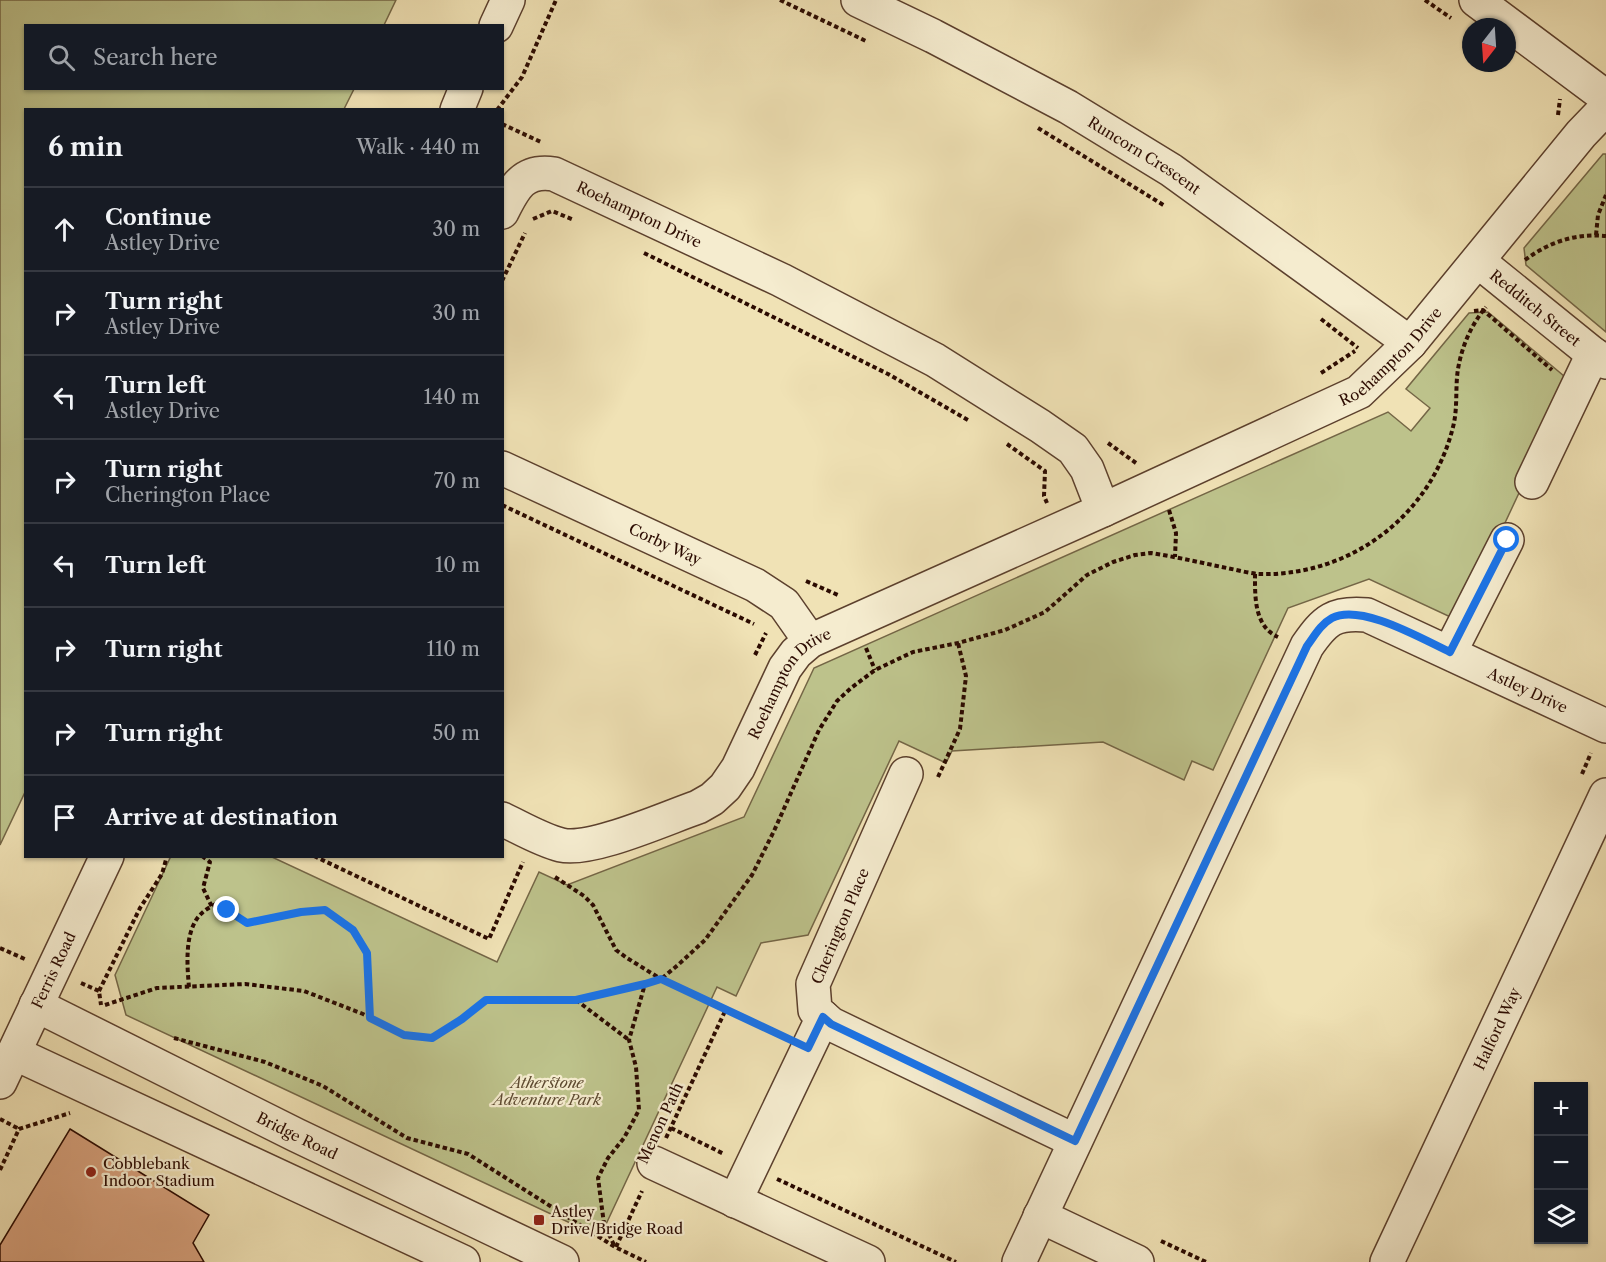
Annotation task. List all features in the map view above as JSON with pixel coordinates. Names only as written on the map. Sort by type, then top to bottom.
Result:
[{"type":"street","points":[[497,24],[508,0]]},
{"type":"street","name":"Runcorn Crescent","points":[[858,0],[1068,106],[1162,164],[1410,343]]},
{"type":"street","points":[[1476,0],[1606,97]]},
{"type":"street","points":[[458,108],[465,90]]},
{"type":"street","name":"Roehampton Drive","points":[[504,821],[531,850],[561,845],[574,847],[593,844],[698,807],[712,799],[738,768],[785,668],[796,653],[810,642],[1359,392],[1410,343],[1581,134],[1606,108]]},
{"type":"street","name":"Roehampton Drive","points":[[504,209],[520,182],[531,175],[543,172],[554,174],[830,304],[934,360],[1073,449],[1087,469],[1103,510]]},
{"type":"street","name":"Redditch Street","points":[[1478,261],[1599,358],[1577,387],[1532,482]]},
{"type":"street","name":"Corby Way","points":[[504,469],[755,585],[784,603],[810,642]]},
{"type":"street","points":[[1450,652],[1507,540]]},
{"type":"street","name":"Astley Drive","points":[[1019,1262],[1307,646],[1321,626],[1334,617],[1349,613],[1367,615],[1450,652],[1602,741]]},
{"type":"street","name":"Cherington Place","points":[[823,1017],[815,1010],[813,984],[906,774]]},
{"type":"street","name":"Halford Way","points":[[1387,1262],[1606,795]]},
{"type":"street","name":"Ferris Road","points":[[15,1038],[105,858]]},
{"type":"street","points":[[735,1201],[823,1017],[831,1024],[1075,1141]]},
{"type":"street","points":[[15,1038],[463,1262]]},
{"type":"street","name":"Bridge Road","points":[[15,1038],[296,1135],[562,1262]]},
{"type":"street","points":[[654,1163],[868,1262]]},
{"type":"street","points":[[1040,1216],[1135,1262]]},
{"type":"path","points":[[498,108],[522,76],[556,0]]},
{"type":"path","points":[[780,0],[878,46]]},
{"type":"path","points":[[1036,127],[1166,207]]},
{"type":"path","points":[[1596,235],[1598,215],[1606,195]]},
{"type":"path","points":[[111,1011],[101,1007],[158,988],[245,984],[304,991],[370,1018],[404,1035],[432,1038],[486,1000],[576,1000],[661,979],[705,940],[752,875],[814,741],[837,701],[875,670],[913,652],[1005,630],[1045,612],[1087,575],[1113,562],[1135,555],[1151,553],[1256,574],[1279,574],[1323,567],[1371,544],[1416,502],[1440,465],[1449,443],[1456,414],[1458,369],[1467,338],[1483,310],[1522,263],[1545,247],[1563,239],[1606,236]]},
{"type":"path","points":[[643,252],[888,374],[970,421]]},
{"type":"path","points":[[1483,310],[1553,370],[1577,387]]},
{"type":"path","points":[[1312,312],[1358,348]]},
{"type":"path","points":[[1000,439],[1045,471],[1044,496],[1047,503]]},
{"type":"path","points":[[504,507],[768,630]]},
{"type":"path","points":[[906,774],[932,788],[960,729],[966,676],[958,643]]},
{"type":"path","points":[[1581,748],[1602,741]]},
{"type":"path","points":[[318,858],[489,939],[531,850]]},
{"type":"path","points":[[99,991],[140,908],[162,874],[166,858]]},
{"type":"path","points":[[205,858],[210,862],[203,888],[212,907]]},
{"type":"path","points":[[551,875],[584,896],[593,905],[616,950],[661,979],[808,1048]]},
{"type":"path","points":[[189,987],[187,959],[190,934],[200,913],[223,900],[227,910],[247,923],[301,912],[325,910],[353,930],[367,953],[370,1018]]},
{"type":"path","points":[[615,1247],[604,1224],[598,1178],[639,1110],[636,1067],[629,1040],[645,984]]},
{"type":"path","points":[[576,1000],[629,1040]]},
{"type":"path","name":"Menon Path","points":[[615,1247],[726,1009]]},
{"type":"path","points":[[168,1036],[265,1062],[323,1086],[407,1138],[468,1154],[615,1247],[646,1262]]},
{"type":"path","points":[[0,1119],[19,1129],[75,1111]]},
{"type":"path","points":[[671,1128],[956,1262]]},
{"type":"path","points":[[0,1170],[19,1129]]},
{"type":"green space","points":[[0,0],[396,0],[384,24],[24,24],[24,90],[354,90],[344,108],[24,108],[24,794],[0,845]]},
{"type":"green space","points":[[1603,154],[1606,154],[1606,332],[1526,265],[1524,248]]},
{"type":"green space","name":"Atherstone Adventure Park","points":[[1488,312],[1571,382],[1459,621],[1369,579],[1288,608],[1213,770],[1192,761],[1184,780],[1103,742],[952,751],[946,763],[899,741],[808,935],[761,943],[736,996],[717,987],[600,1237],[126,1015],[115,975],[170,858],[274,858],[497,962],[539,872],[567,885],[744,817],[814,668],[1388,412],[1411,431],[1430,408],[1406,389],[1469,313]]},
{"type":"building","name":"Cobblebank Indoor Stadium","points":[[70,1129],[209,1215],[193,1243],[204,1262],[0,1262],[0,1245]]},
{"type":"place","name":"Cobblebank Indoor Stadium","points":[[91,1172]]},
{"type":"place","name":"Astley Drive/Bridge Road","points":[[539,1220]]},
{"type":"route","points":[[227,910],[247,923],[301,912],[325,910],[353,930],[367,953],[370,1018],[404,1035],[432,1038],[486,1000],[576,1000],[661,979],[808,1048],[823,1017],[831,1024],[1075,1141],[1307,646],[1321,626],[1334,617],[1349,613],[1367,615],[1450,652],[1507,540]]}]
